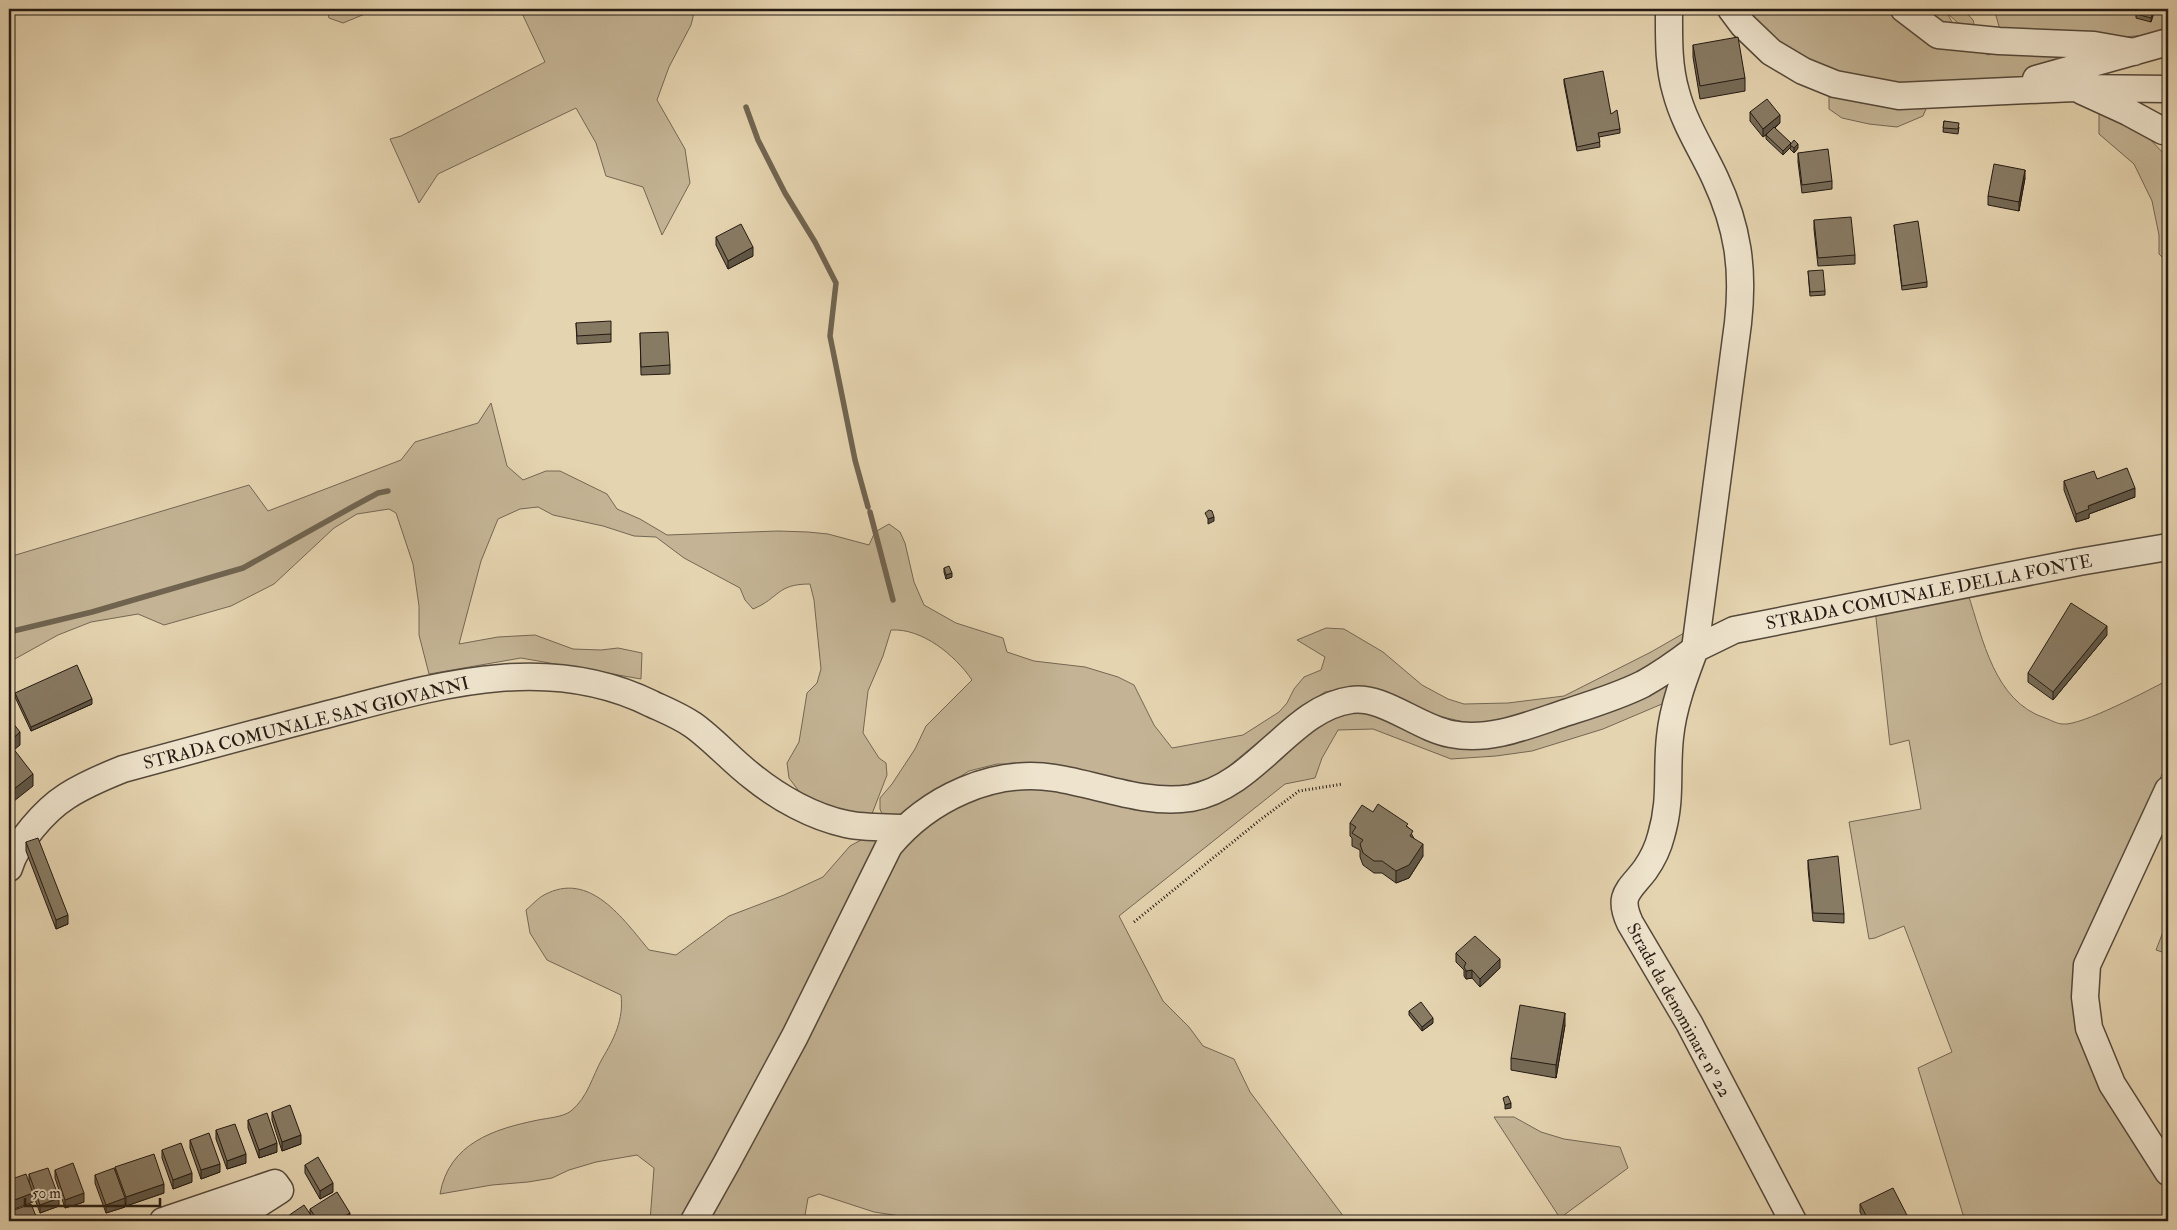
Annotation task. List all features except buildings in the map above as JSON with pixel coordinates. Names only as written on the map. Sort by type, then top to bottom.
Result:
[{"type":"street","name":"Strada da denominare nº 22","points":[[1669,9],[1670,60],[1676,94],[1729,211],[1737,240],[1740,276],[1738,323],[1694,649],[1680,690],[1672,724],[1669,753],[1670,788],[1664,824],[1652,858],[1626,894],[1626,912],[1630,924],[1688,1022],[1793,1221]]},
{"type":"street","points":[[1732,9],[1743,26],[1771,52],[1803,72],[1835,84],[1898,96],[1994,90],[2074,88],[2126,100],[2167,94]]},
{"type":"street","points":[[1904,9],[1938,35],[1999,41],[2154,47]]},
{"type":"street","points":[[1994,90],[2154,47]]},
{"type":"street","points":[[2074,88],[2154,47]]},
{"type":"street","points":[[2154,47],[2155,60],[2153,69],[2155,76],[2167,94],[2162,121],[2165,137]]},
{"type":"street","points":[[2154,47],[2127,74],[2126,100],[2165,137]]},
{"type":"street","name":"STRADA COMUNALE DELLA FONTE","points":[[694,1221],[795,1036],[844,940],[876,869],[890,846],[904,828],[918,816],[965,790],[990,782],[1032,776],[1055,778],[1132,796],[1175,799],[1203,795],[1216,791],[1245,773],[1309,718],[1331,704],[1353,699],[1366,699],[1379,703],[1424,726],[1452,734],[1482,736],[1514,730],[1632,689],[1666,670],[1694,649],[1734,630],[2079,562],[2168,547]]},
{"type":"street","name":"STRADA COMUNALE SAN GIOVANNI","points":[[9,868],[12,856],[27,836],[65,797],[123,770],[360,706],[462,682],[509,676],[559,676],[600,684],[649,702],[691,724],[752,777],[782,797],[810,812],[846,824],[904,828]]},
{"type":"street","points":[[2168,790],[2087,965],[2085,997],[2089,1028],[2112,1084],[2168,1172]]},
{"type":"street","points":[[164,1221],[276,1183],[280,1190],[232,1221]]},
{"type":"path","points":[[1134,922],[1260,820],[1299,792],[1343,784]]},
{"type":"shaded area","points":[[327,9],[377,9],[343,23],[329,18]]},
{"type":"shaded area","points":[[520,9],[695,9],[691,25],[669,67],[657,100],[685,149],[690,183],[662,235],[643,187],[606,176],[596,143],[576,108],[438,174],[419,203],[390,139],[401,136],[545,62]]},
{"type":"shaded area","points":[[1746,9],[1963,9],[1973,20],[1976,31],[1967,31],[1947,13],[1955,27],[1964,37],[1988,55],[2006,50],[1994,9],[2168,9],[2168,28],[2148,35],[2123,37],[2124,46],[2016,80],[1928,104],[1923,116],[1897,127],[1869,124],[1842,118],[1829,109],[1829,89],[1794,55],[1753,23]]},
{"type":"shaded area","points":[[2099,108],[2144,133],[2167,157],[2168,263],[2159,254],[2159,235],[2152,201],[2134,164],[2099,134]]},
{"type":"shaded area","points":[[491,403],[507,466],[523,480],[546,471],[560,471],[607,494],[617,509],[640,519],[667,535],[778,531],[808,532],[828,534],[869,545],[875,532],[889,524],[900,532],[905,543],[914,582],[924,605],[956,623],[1003,638],[1007,652],[1034,661],[1085,667],[1118,677],[1134,685],[1154,725],[1172,748],[1243,735],[1279,712],[1304,677],[1321,670],[1325,657],[1297,640],[1326,628],[1344,629],[1383,652],[1422,685],[1448,699],[1464,704],[1508,703],[1564,696],[1651,652],[1691,629],[1672,697],[1662,704],[1603,729],[1532,751],[1451,759],[1373,729],[1338,730],[1322,758],[1315,778],[1285,784],[1119,916],[1163,1001],[1189,1027],[1203,1046],[1234,1059],[1250,1092],[1347,1221],[911,1221],[900,1216],[874,1212],[819,1194],[808,1198],[804,1221],[650,1221],[654,1168],[637,1155],[596,1162],[569,1170],[552,1178],[492,1185],[440,1194],[445,1177],[453,1162],[476,1141],[505,1128],[560,1116],[571,1111],[586,1093],[617,1028],[622,1004],[621,995],[547,960],[530,933],[526,910],[544,895],[561,889],[576,889],[591,893],[616,912],[649,950],[676,955],[729,916],[784,895],[823,877],[850,846],[876,832],[1006,785],[1042,786],[1167,807],[1348,705],[1416,728],[1509,723],[1468,723],[1439,716],[1408,704],[1347,688],[1325,692],[1299,708],[1217,776],[1186,785],[1164,787],[1144,785],[1050,765],[997,764],[969,771],[894,818],[884,819],[880,809],[880,798],[892,784],[915,749],[926,726],[972,680],[957,661],[926,638],[914,633],[891,630],[883,656],[868,691],[863,733],[879,758],[886,763],[887,775],[870,819],[804,798],[789,778],[787,763],[799,742],[807,693],[817,683],[821,669],[814,600],[810,584],[791,586],[784,589],[762,605],[753,609],[745,600],[740,588],[684,558],[656,537],[634,536],[603,526],[553,515],[538,507],[520,509],[498,519],[481,561],[459,644],[498,637],[535,635],[573,649],[601,650],[618,648],[642,653],[641,679],[521,658],[429,674],[419,635],[419,606],[413,564],[396,513],[389,509],[357,514],[334,528],[274,584],[231,606],[164,625],[138,614],[91,622],[58,635],[13,660],[9,660],[9,557],[249,485],[268,511],[401,460],[415,442],[478,423]]},
{"type":"shaded area","points":[[1968,594],[1986,649],[2002,683],[2014,698],[2028,710],[2056,723],[2072,723],[2084,719],[2168,680],[2168,761],[2087,934],[2079,1015],[2168,1154],[2168,1221],[1965,1221],[1918,1068],[1952,1052],[1904,926],[1869,939],[1849,822],[1921,809],[1909,740],[1890,745],[1875,609]]},
{"type":"shaded area","points":[[2168,919],[2168,954],[2156,950]]},
{"type":"shaded area","points":[[1494,1117],[1514,1117],[1541,1132],[1564,1139],[1620,1147],[1628,1168],[1560,1218]]},
{"type":"waterway","points":[[746,107],[758,140],[785,193],[815,242],[836,283],[830,336],[855,460],[868,507]]},
{"type":"waterway","points":[[9,632],[92,612],[243,568],[378,493],[388,491]]},
{"type":"waterway","points":[[870,512],[893,600]]}]
